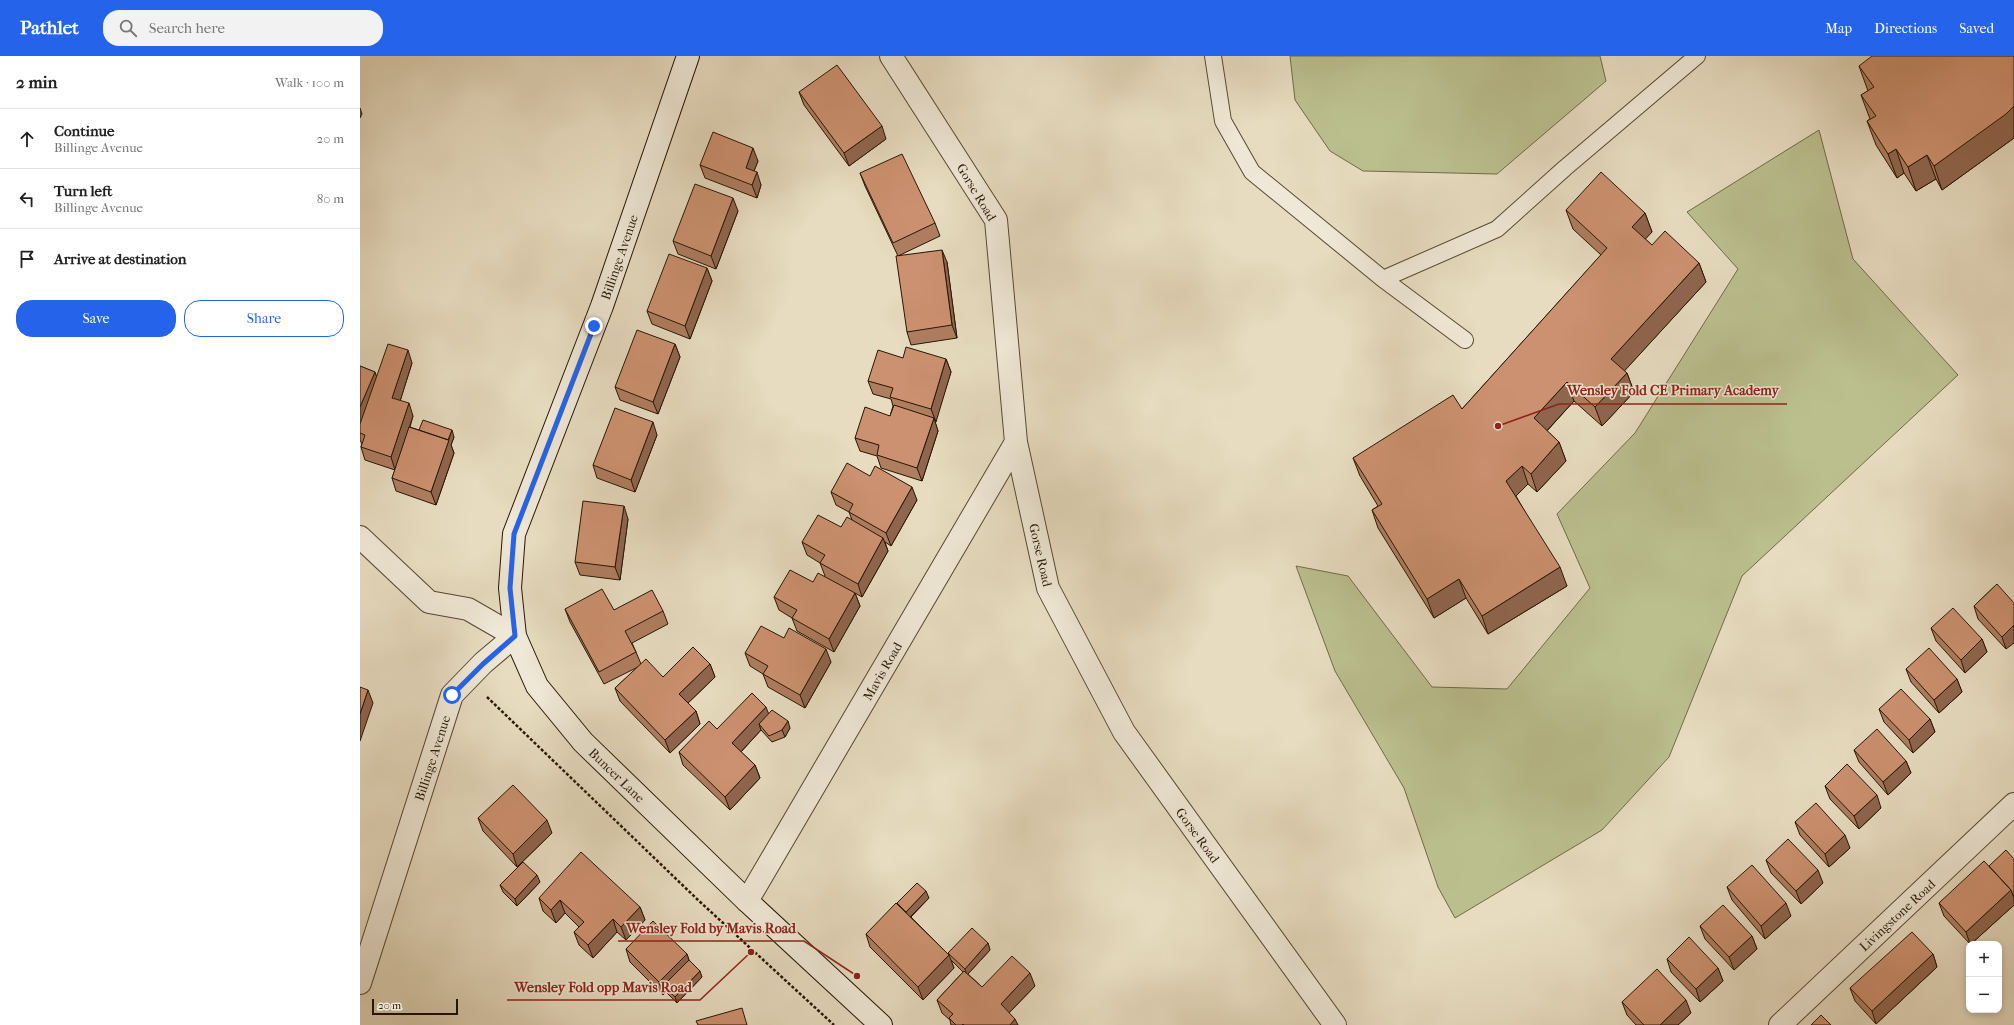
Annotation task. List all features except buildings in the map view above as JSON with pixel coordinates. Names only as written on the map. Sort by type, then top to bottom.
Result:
[{"type":"street","name":"Billinge Avenue","points":[[360,983],[452,695],[468,678],[515,636],[510,588],[514,534],[602,306],[688,56]]},
{"type":"street","name":"Gorse Road","points":[[891,56],[996,220],[1016,442],[1048,588],[1124,732],[1335,1025]]},
{"type":"street","name":"Mavis Road","points":[[747,901],[1016,442]]},
{"type":"street","points":[[360,537],[429,602],[468,609],[515,636]]},
{"type":"street","name":"Buncer Lane","points":[[515,636],[537,686],[583,742],[747,901],[882,1025]]},
{"type":"street","name":"Livingstone Road","points":[[1780,1025],[2014,804]]},
{"type":"lane","points":[[1213,56],[1223,120],[1252,172],[1383,279],[1465,340]]},
{"type":"lane","points":[[1383,279],[1497,229],[1565,168],[1696,56]]},
{"type":"path","points":[[468,678],[698,900],[834,1025]]},
{"type":"green space","points":[[1290,56],[1600,56],[1606,81],[1497,174],[1363,171],[1330,151],[1295,100]]},
{"type":"green space","points":[[1819,130],[1853,259],[1958,375],[1742,576],[1669,757],[1602,830],[1455,918],[1438,887],[1404,788],[1335,671],[1296,566],[1348,576],[1432,687],[1507,689],[1590,588],[1557,514],[1635,433],[1738,269],[1687,212]]},
{"type":"place","name":"Wensley Fold CE Primary Academy","points":[[1498,426]]},
{"type":"place","name":"Wensley Fold opp Mavis Road","points":[[751,952]]},
{"type":"place","name":"Wensley Fold by Mavis Road","points":[[857,976]]},
{"type":"route","points":[[452,695],[483,664],[515,636],[510,588],[514,534],[594,326]]}]
